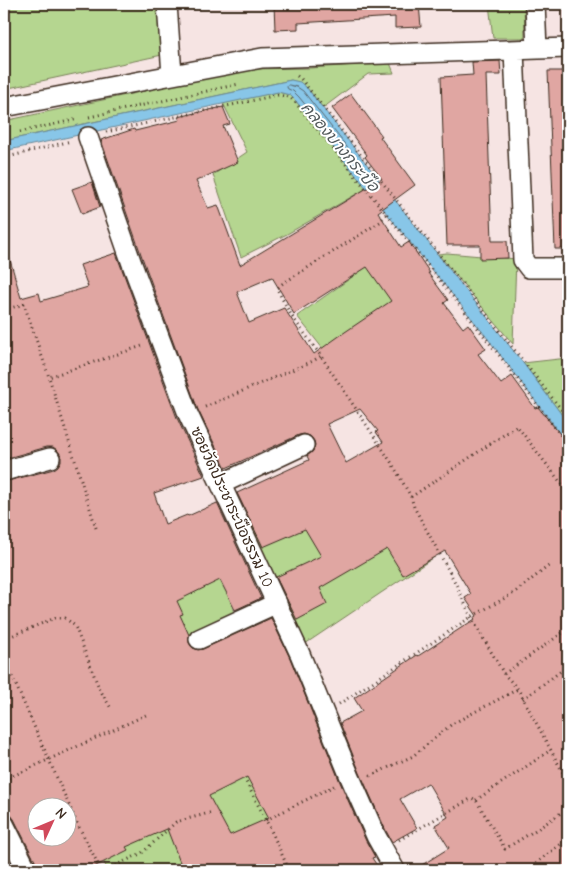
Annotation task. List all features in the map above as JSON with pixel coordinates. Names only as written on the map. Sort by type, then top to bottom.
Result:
[{"type":"street","points":[[167,4],[172,75]]},
{"type":"street","points":[[535,4],[537,49]]},
{"type":"street","points":[[4,107],[262,58],[568,48]]},
{"type":"street","points":[[514,50],[523,260],[529,268],[568,268]]},
{"type":"street","name":"ซอยวัดประชาระบือธรรม 10","points":[[88,136],[188,414],[300,654],[351,781],[376,836],[395,870]]},
{"type":"street","points":[[221,484],[304,445]]},
{"type":"street","points":[[4,471],[50,458]]},
{"type":"street","points":[[200,639],[277,603]]},
{"type":"street","points":[[4,824],[27,870]]},
{"type":"path","points":[[293,74],[301,78],[568,418]]},
{"type":"path","points":[[88,117],[244,83]]},
{"type":"path","points":[[4,158],[88,136],[223,106],[283,95],[289,97],[505,361],[568,445]]},
{"type":"path","points":[[20,132],[79,119]]},
{"type":"path","points":[[386,214],[380,222],[277,288],[291,315],[321,356],[393,465],[471,616],[504,674],[518,689],[524,699],[568,782]]},
{"type":"path","points":[[4,310],[24,304],[49,376],[96,528]]},
{"type":"path","points":[[49,376],[160,340]]},
{"type":"path","points":[[188,414],[314,361],[321,356]]},
{"type":"path","points":[[411,497],[517,426],[568,492]]},
{"type":"path","points":[[324,714],[471,616],[514,593],[550,565]]},
{"type":"path","points":[[4,638],[55,618],[66,618],[76,626],[99,688],[112,710]]},
{"type":"path","points":[[504,674],[568,629]]},
{"type":"path","points":[[4,658],[76,822],[100,869],[92,870]]},
{"type":"path","points":[[524,699],[568,666]]},
{"type":"path","points":[[266,820],[351,781],[413,756],[452,724],[518,689]]},
{"type":"path","points":[[4,780],[146,715]]},
{"type":"path","points":[[476,800],[551,750]]},
{"type":"path","points":[[244,778],[289,870]]},
{"type":"path","points":[[384,849],[472,798],[476,800],[505,849],[568,808]]},
{"type":"path","points":[[106,870],[142,853],[176,822],[213,812]]},
{"type":"path","points":[[528,870],[568,838]]},
{"type":"green space","points":[[4,4],[160,4],[162,55],[4,89]]},
{"type":"green space","points":[[489,4],[524,4],[525,38],[493,38]]},
{"type":"green space","points":[[390,63],[394,73],[368,74],[323,108],[306,87],[291,80],[4,141],[4,121],[248,69],[310,68]]},
{"type":"green space","points":[[278,92],[290,95],[295,100],[367,188],[287,234],[241,257],[213,175],[247,152],[223,103]]},
{"type":"green space","points":[[447,253],[516,259],[513,344],[438,254]]},
{"type":"green space","points":[[372,263],[410,302],[327,354],[297,316]]},
{"type":"green space","points":[[568,358],[568,423],[523,363]]},
{"type":"green space","points":[[285,485],[410,519],[436,556],[302,646],[237,510]]},
{"type":"green space","points":[[222,574],[297,812],[276,828],[173,870],[108,870],[78,815],[78,811],[173,594]]},
{"type":"water","name":"คลองบางกระบือ","points":[[291,80],[300,82],[307,88],[523,363],[568,423],[568,444],[485,335],[290,95],[278,92],[4,151],[4,141]]},
{"type":"building","points":[[274,4],[419,4],[421,27],[395,28],[395,17],[298,23],[298,29],[275,30]]},
{"type":"building","points":[[500,61],[501,75],[486,75],[492,241],[507,241],[508,258],[480,259],[480,245],[447,245],[441,77],[473,75],[472,62]]},
{"type":"building","points":[[548,71],[568,71],[568,249],[555,249]]},
{"type":"building","points":[[351,94],[382,136],[380,137],[415,185],[378,212],[401,247],[409,242],[430,273],[428,273],[448,300],[444,303],[463,328],[468,324],[486,349],[478,354],[501,384],[512,376],[535,408],[538,407],[564,439],[562,440],[568,448],[568,870],[414,870],[449,848],[435,825],[448,817],[428,783],[400,799],[417,828],[392,842],[360,773],[340,723],[362,711],[354,698],[417,655],[475,619],[477,616],[465,598],[471,594],[445,551],[403,575],[387,549],[320,588],[327,604],[297,620],[276,577],[321,556],[305,529],[263,547],[237,493],[309,460],[307,456],[313,451],[314,441],[310,436],[299,435],[226,468],[198,410],[101,140],[134,129],[135,131],[180,120],[178,117],[223,107],[230,124],[223,126],[238,162],[196,181],[208,208],[218,205],[240,265],[382,179],[365,157],[367,155],[332,108]],"holes":[[[367,267],[391,301],[314,354],[284,308],[249,323],[237,292],[272,277],[294,314]],[[360,409],[378,431],[376,432],[383,442],[346,463],[327,424]]]},
{"type":"building","points":[[92,182],[100,207],[82,214],[72,189]]},
{"type":"building","points":[[8,253],[21,298],[39,293],[41,301],[88,287],[80,265],[116,253],[177,418],[204,476],[154,493],[165,524],[217,503],[261,598],[235,610],[220,580],[177,601],[183,614],[180,615],[189,635],[189,643],[193,648],[203,649],[271,618],[290,658],[340,782],[375,857],[372,858],[380,870],[183,870],[167,829],[126,847],[128,850],[88,870],[38,870],[14,819],[10,814],[4,813],[4,482],[54,469],[61,461],[61,455],[53,447],[47,447],[4,459],[4,254]],"holes":[[[247,777],[269,818],[230,835],[209,796]]]},
{"type":"building","points":[[4,849],[15,870],[4,870]]}]
